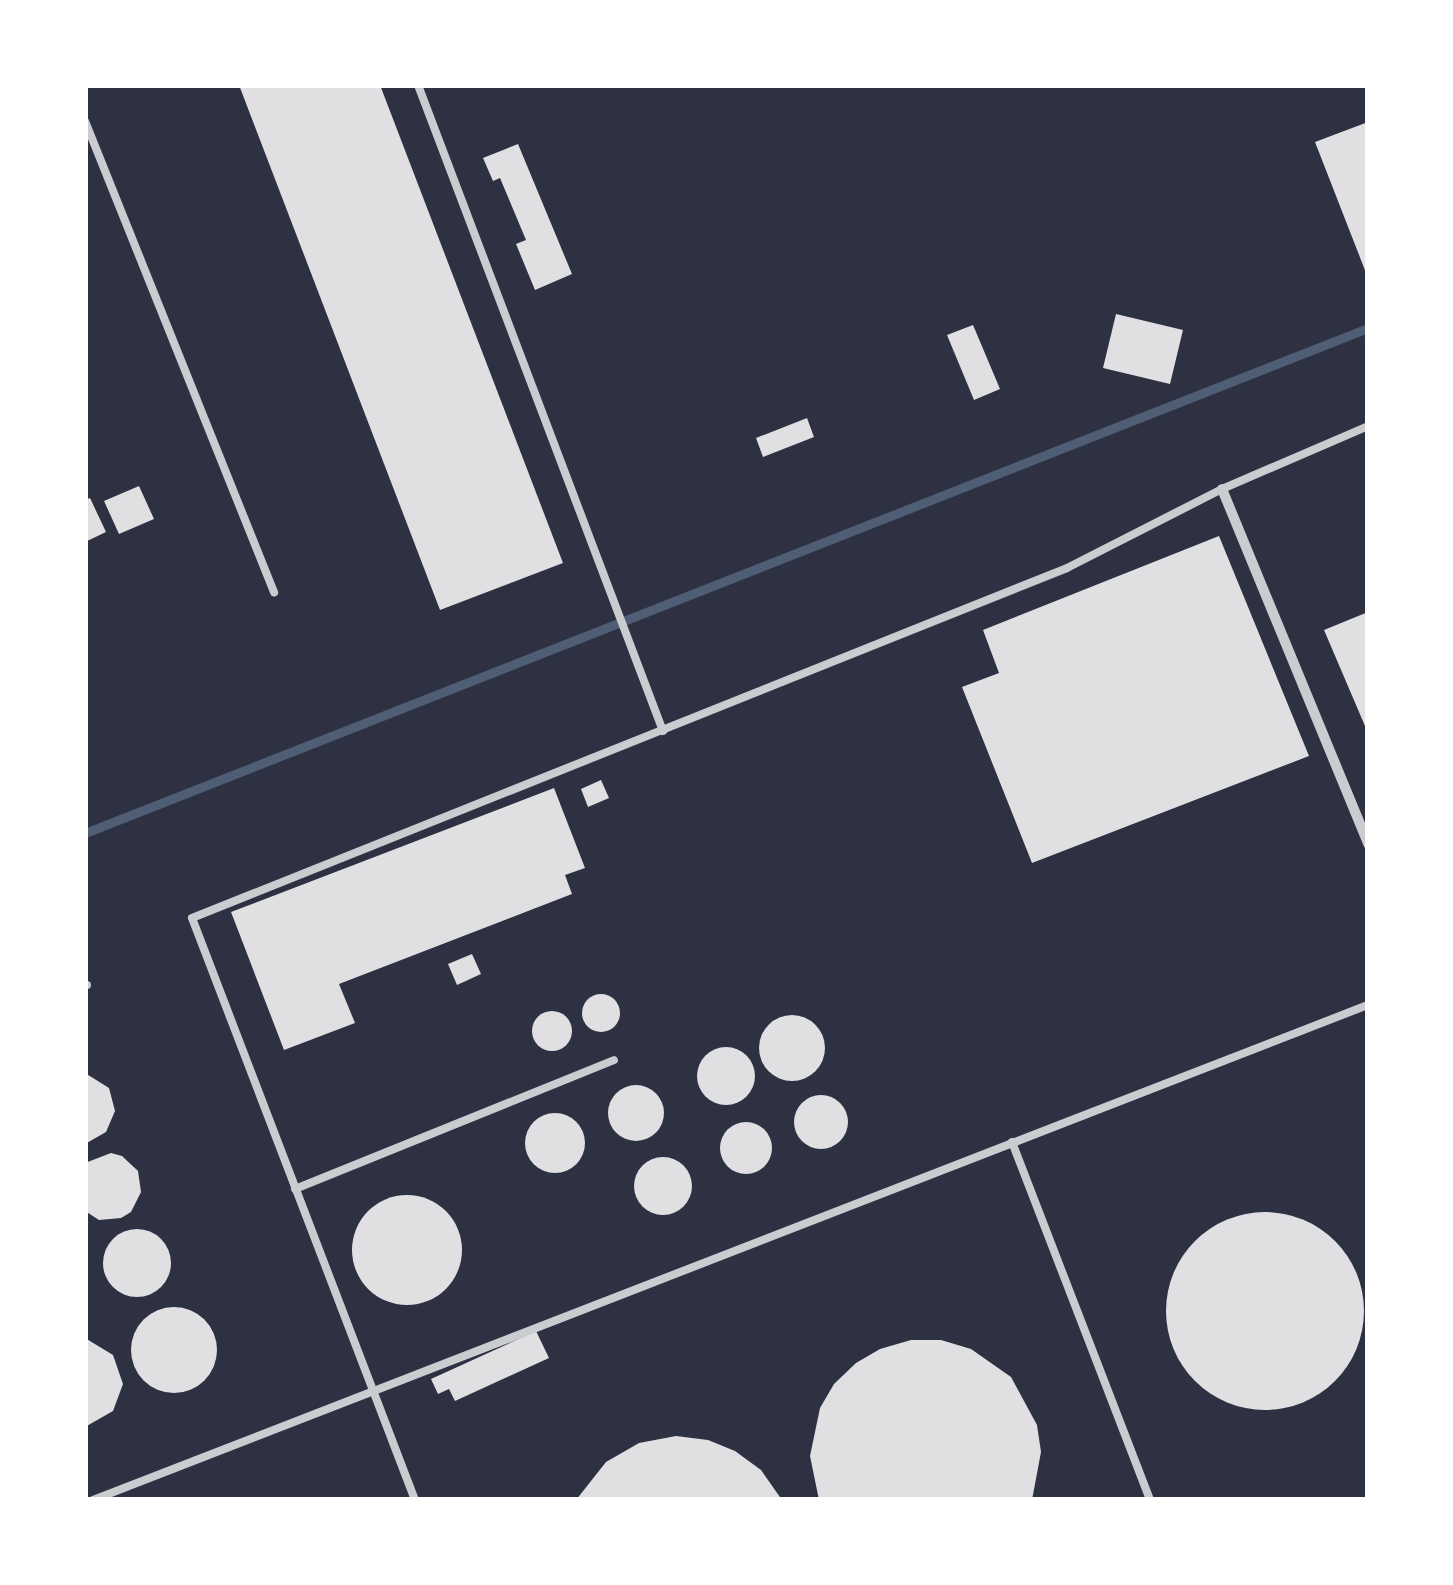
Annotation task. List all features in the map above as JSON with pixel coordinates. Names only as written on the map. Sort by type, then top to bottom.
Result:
[{"type":"street","points":[[1222,489],[1368,844]]},
{"type":"lane","points":[[418,85],[663,731]]},
{"type":"lane","points":[[85,120],[274,592]]},
{"type":"lane","points":[[415,1500],[192,918],[1067,568],[1222,489],[1368,426]]},
{"type":"lane","points":[[93,1500],[1368,1005]]},
{"type":"lane","points":[[295,1189],[614,1060]]},
{"type":"lane","points":[[1012,1142],[1150,1500]]},
{"type":"building","points":[[239,85],[380,85],[563,563],[440,610]]},
{"type":"building","points":[[1368,122],[1368,278],[1315,142]]},
{"type":"building","points":[[518,144],[572,274],[535,290],[516,244],[526,240],[500,178],[493,181],[483,158]]},
{"type":"building","points":[[1116,314],[1183,330],[1170,384],[1103,368]]},
{"type":"building","points":[[973,325],[1000,389],[974,400],[947,335]]},
{"type":"building","points":[[807,418],[814,437],[763,457],[756,438]]},
{"type":"building","points":[[139,486],[154,519],[119,534],[104,501]]},
{"type":"building","points":[[90,498],[106,532],[85,542],[85,500]]},
{"type":"building","points":[[1219,536],[1309,756],[1032,863],[962,687],[999,673],[983,630]]},
{"type":"building","points":[[1368,612],[1368,733],[1324,630]]},
{"type":"building","points":[[601,780],[609,798],[588,807],[581,789]]},
{"type":"building","points":[[554,788],[585,868],[565,875],[572,894],[339,984],[355,1023],[284,1050],[231,912]]},
{"type":"building","points":[[472,954],[481,974],[457,985],[448,964]]},
{"type":"building","points":[[601,994],[614,1000],[620,1013],[614,1026],[601,1032],[588,1026],[582,1013],[588,1000]]},
{"type":"building","points":[[552,1011],[566,1017],[572,1031],[566,1045],[552,1051],[538,1045],[532,1031],[538,1017]]},
{"type":"building","points":[[792,1015],[816,1024],[825,1048],[816,1072],[792,1081],[768,1072],[759,1048],[768,1024]]},
{"type":"building","points":[[726,1047],[747,1055],[755,1076],[747,1097],[726,1105],[705,1097],[697,1076],[705,1055]]},
{"type":"building","points":[[85,1073],[109,1088],[115,1111],[106,1132],[85,1144]]},
{"type":"building","points":[[636,1085],[656,1093],[664,1113],[656,1133],[636,1141],[616,1133],[608,1113],[616,1093]]},
{"type":"building","points":[[821,1095],[840,1103],[848,1122],[840,1141],[821,1149],[802,1141],[794,1122],[802,1103]]},
{"type":"building","points":[[555,1113],[576,1122],[585,1143],[576,1164],[555,1173],[534,1164],[525,1143],[534,1122]]},
{"type":"building","points":[[746,1122],[765,1129],[772,1148],[765,1167],[746,1174],[727,1167],[720,1148],[727,1129]]},
{"type":"building","points":[[111,1153],[122,1156],[138,1171],[141,1192],[131,1212],[121,1218],[99,1220],[85,1211],[85,1163]]},
{"type":"building","points":[[663,1157],[683,1166],[692,1186],[683,1206],[663,1215],[643,1206],[634,1186],[643,1166]]},
{"type":"building","points":[[407,1195],[428,1199],[446,1211],[458,1229],[462,1250],[458,1271],[446,1289],[428,1301],[407,1305],[386,1301],[368,1289],[356,1271],[352,1250],[356,1229],[368,1211],[386,1199]]},
{"type":"building","points":[[1265,1212],[1303,1220],[1335,1241],[1356,1273],[1364,1311],[1356,1349],[1335,1381],[1303,1402],[1265,1410],[1227,1402],[1195,1381],[1174,1349],[1166,1311],[1174,1273],[1195,1241],[1227,1220]]},
{"type":"building","points":[[137,1229],[161,1239],[171,1263],[161,1287],[137,1297],[113,1287],[103,1263],[113,1239]]},
{"type":"building","points":[[174,1307],[191,1310],[205,1319],[214,1333],[214,1367],[205,1381],[191,1390],[174,1393],[157,1390],[143,1381],[134,1367],[131,1350],[134,1333],[143,1319],[157,1310]]},
{"type":"building","points":[[536,1331],[549,1358],[455,1401],[449,1389],[438,1394],[431,1379]]},
{"type":"building","points":[[85,1338],[113,1355],[123,1384],[113,1411],[85,1427]]},
{"type":"building","points":[[911,1340],[941,1340],[971,1349],[1011,1377],[1037,1425],[1041,1452],[1032,1500],[819,1500],[810,1456],[820,1408],[834,1384],[856,1363],[880,1349]]},
{"type":"building","points":[[676,1436],[708,1440],[735,1451],[761,1470],[782,1500],[576,1500],[606,1462],[639,1443]]},
{"type":"waterway","points":[[85,833],[1368,328]]}]
